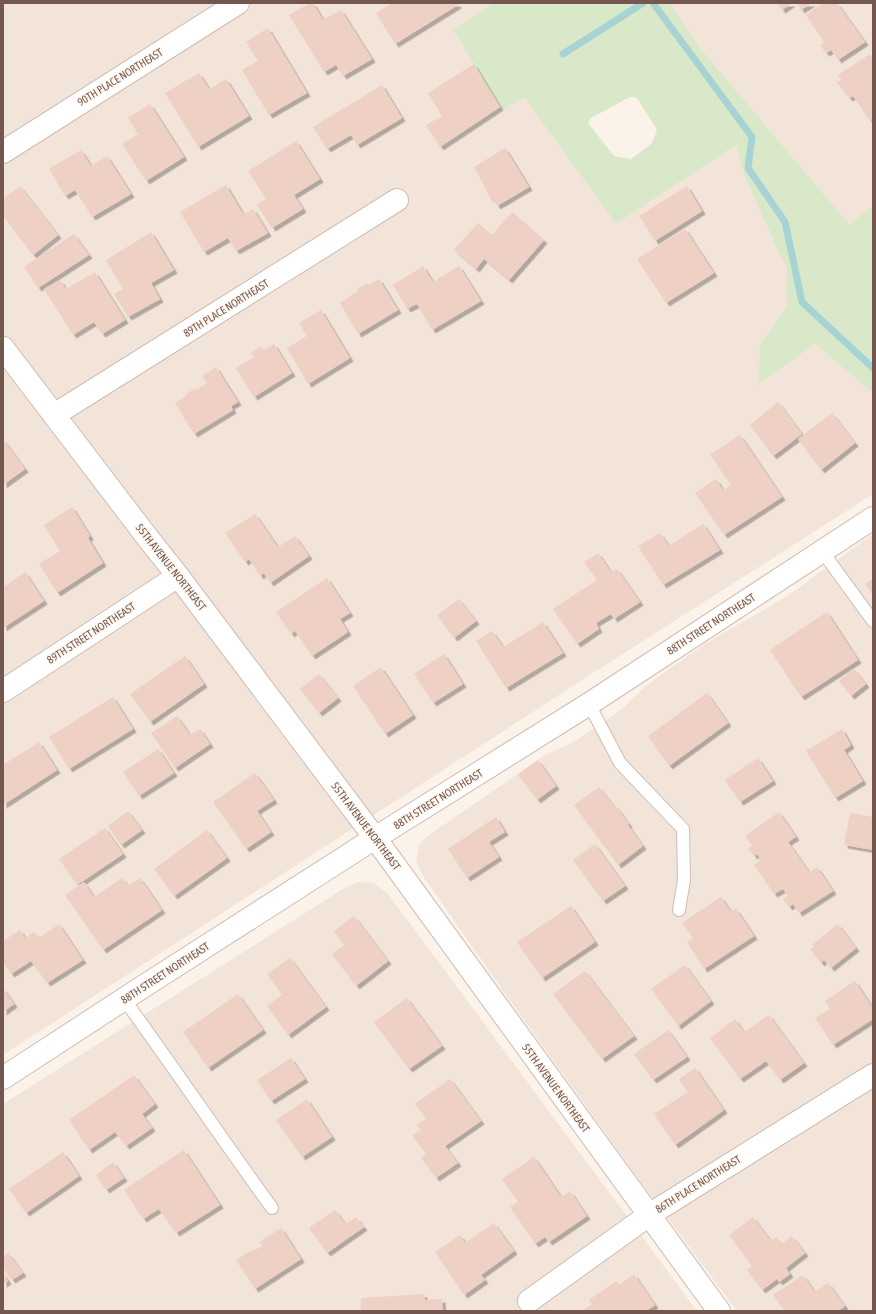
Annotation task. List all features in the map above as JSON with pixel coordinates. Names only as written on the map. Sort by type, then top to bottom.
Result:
[{"type":"street","name":"90TH PLACE NORTHEAST","points":[[3,152],[238,3]]},
{"type":"street","name":"89TH PLACE NORTHEAST","points":[[54,415],[397,200]]},
{"type":"street","name":"55TH AVENUE NORTHEAST","points":[[3,348],[178,576],[375,838],[719,1311]]},
{"type":"street","name":"88TH STREET NORTHEAST","points":[[3,1078],[375,838],[589,704],[873,518]]},
{"type":"street","name":"89TH STREET NORTHEAST","points":[[3,691],[178,576]]},
{"type":"street","name":"86TH PLACE NORTHEAST","points":[[529,1301],[648,1215],[873,1075]]},
{"type":"lane","points":[[822,551],[873,621]]},
{"type":"lane","points":[[589,704],[620,763],[683,829],[684,880],[679,910]]},
{"type":"lane","points":[[124,999],[194,1097],[230,1151],[272,1208]]},
{"type":"shaded area","points":[[3,3],[494,3],[453,30],[502,110],[525,97],[616,224],[736,145],[746,180],[787,270],[787,307],[760,344],[760,385],[815,344],[873,393],[873,494],[607,664],[3,1055]]},
{"type":"shaded area","points":[[670,3],[873,3],[873,206],[849,224],[701,49]]},
{"type":"shaded area","points":[[873,534],[873,1311],[737,1311],[637,1177],[506,995],[425,879],[416,862],[419,844],[429,835],[545,755],[572,743],[622,709],[647,685],[703,645],[786,597]]},
{"type":"shaded area","points":[[359,882],[374,883],[388,894],[697,1311],[3,1311],[3,1104],[346,887]]},
{"type":"green space","points":[[494,3],[670,3],[701,49],[849,224],[873,206],[873,393],[815,344],[759,385],[760,344],[787,307],[787,270],[746,180],[736,145],[616,224],[525,97],[502,110],[453,30]],"holes":[[[630,97],[637,98],[657,130],[652,143],[631,159],[614,156],[588,123],[591,118]]]},
{"type":"building","points":[[310,3],[313,3],[323,20],[341,10],[372,59],[343,76],[336,65],[324,72],[289,15]]},
{"type":"building","points":[[392,3],[457,3],[458,5],[395,44],[376,13]]},
{"type":"building","points":[[777,3],[792,3],[782,10]]},
{"type":"building","points":[[797,3],[812,3],[801,10]]},
{"type":"building","points":[[823,3],[837,3],[865,42],[838,60],[831,50],[826,53],[820,45],[824,42],[806,15]]},
{"type":"building","points":[[268,28],[307,93],[269,115],[242,70],[258,61],[246,42]]},
{"type":"building","points":[[870,54],[873,59],[873,119],[870,121],[853,96],[849,98],[837,82],[841,80],[838,75]]},
{"type":"building","points":[[474,64],[500,107],[440,147],[426,125],[442,116],[428,93]]},
{"type":"building","points":[[199,73],[209,89],[226,79],[249,116],[198,147],[165,93]]},
{"type":"building","points":[[382,85],[402,118],[357,145],[351,135],[327,149],[313,127]]},
{"type":"building","points":[[150,104],[184,157],[146,181],[122,144],[138,134],[128,118]]},
{"type":"building","points":[[296,141],[320,179],[294,195],[303,209],[272,228],[257,205],[266,199],[248,171]]},
{"type":"building","points":[[505,148],[529,187],[497,206],[492,197],[490,198],[474,167]]},
{"type":"building","points":[[81,150],[91,166],[107,156],[131,194],[92,217],[75,190],[65,196],[49,169]]},
{"type":"building","points":[[226,185],[243,214],[253,209],[268,233],[236,251],[228,238],[204,252],[180,212]]},
{"type":"building","points":[[20,186],[58,235],[33,255],[3,216],[3,199]]},
{"type":"building","points":[[687,186],[702,211],[655,241],[639,216]]},
{"type":"building","points":[[512,212],[544,240],[509,280],[484,259],[476,269],[454,250],[478,223],[492,235]]},
{"type":"building","points":[[685,229],[714,273],[666,303],[637,259]]},
{"type":"building","points":[[151,232],[174,270],[151,283],[160,299],[128,317],[114,294],[123,289],[106,260]]},
{"type":"building","points":[[74,234],[89,255],[38,288],[24,267]]},
{"type":"building","points":[[423,266],[433,282],[459,266],[481,301],[432,330],[417,304],[407,309],[393,285]]},
{"type":"building","points":[[95,272],[125,320],[102,334],[94,322],[73,335],[44,289],[60,280],[66,289]]},
{"type":"building","points":[[379,279],[398,310],[358,334],[340,303],[358,291],[357,289],[368,283],[369,285]]},
{"type":"building","points":[[321,310],[350,358],[308,384],[287,348],[307,336],[299,323]]},
{"type":"building","points":[[274,344],[292,373],[254,397],[236,368],[254,357],[251,353],[261,346],[264,350]]},
{"type":"building","points":[[216,367],[238,402],[231,406],[233,410],[194,434],[175,403],[195,388],[196,390],[207,383],[202,376]]},
{"type":"building","points":[[778,402],[802,434],[773,456],[750,425]]},
{"type":"building","points":[[832,413],[855,443],[821,470],[798,439]]},
{"type":"building","points":[[740,435],[782,497],[724,535],[695,493],[716,479],[723,490],[731,485],[710,455]]},
{"type":"building","points":[[3,439],[25,469],[3,485]]},
{"type":"building","points":[[72,507],[90,536],[88,538],[103,563],[57,593],[39,564],[60,551],[44,525]]},
{"type":"building","points":[[255,514],[278,547],[295,536],[309,556],[270,583],[264,573],[260,576],[249,559],[245,562],[225,533]]},
{"type":"building","points":[[703,524],[720,550],[663,585],[638,546],[660,533],[669,546]]},
{"type":"building","points":[[598,553],[611,572],[617,569],[640,602],[614,619],[611,614],[596,623],[599,629],[577,644],[553,609],[597,580],[584,562]]},
{"type":"building","points":[[25,572],[44,601],[3,628],[3,587]]},
{"type":"building","points":[[327,578],[350,613],[340,619],[348,632],[312,656],[295,631],[291,634],[276,612]]},
{"type":"building","points":[[873,579],[873,595],[865,584]]},
{"type":"building","points":[[459,599],[476,621],[454,638],[437,615]]},
{"type":"building","points":[[827,612],[858,660],[801,697],[770,650]]},
{"type":"building","points":[[543,622],[563,653],[506,688],[476,641],[492,631],[503,647]]},
{"type":"building","points":[[444,654],[463,684],[433,703],[414,674]]},
{"type":"building","points":[[185,656],[204,684],[150,722],[130,694]]},
{"type":"building","points":[[381,667],[413,715],[385,734],[353,686]]},
{"type":"building","points":[[854,669],[866,684],[851,696],[839,681]]},
{"type":"building","points":[[319,674],[338,698],[319,713],[300,689]]},
{"type":"building","points":[[707,693],[728,723],[669,766],[648,736]]},
{"type":"building","points":[[113,697],[133,729],[69,769],[49,737]]},
{"type":"building","points":[[177,716],[190,735],[200,729],[210,744],[175,768],[151,733]]},
{"type":"building","points":[[842,729],[851,745],[844,750],[863,781],[835,798],[806,751]]},
{"type":"building","points":[[39,742],[57,770],[3,805],[3,765]]},
{"type":"building","points":[[158,749],[174,773],[139,796],[123,772]]},
{"type":"building","points":[[758,758],[773,781],[740,802],[725,780]]},
{"type":"building","points":[[538,760],[556,786],[537,800],[518,774]]},
{"type":"building","points":[[255,773],[274,800],[257,811],[271,832],[246,849],[213,802]]},
{"type":"building","points":[[599,787],[614,806],[615,805],[643,846],[618,865],[574,805]]},
{"type":"building","points":[[128,811],[142,830],[121,845],[108,826]]},
{"type":"building","points":[[779,812],[796,837],[788,842],[809,872],[817,867],[833,891],[799,913],[793,904],[789,907],[783,899],[788,896],[783,889],[774,894],[754,865],[761,860],[757,854],[754,856],[748,848],[752,846],[745,836]]},
{"type":"building","points":[[850,813],[873,817],[873,850],[844,845]]},
{"type":"building","points":[[496,817],[505,832],[489,842],[499,857],[467,878],[448,849]]},
{"type":"building","points":[[105,828],[123,854],[77,885],[59,859]]},
{"type":"building","points":[[207,830],[227,858],[174,896],[154,869]]},
{"type":"building","points":[[595,844],[625,886],[603,901],[573,860]]},
{"type":"building","points":[[122,878],[128,886],[140,878],[162,910],[103,950],[65,895],[84,882],[94,897]]},
{"type":"building","points":[[721,897],[731,912],[736,909],[754,936],[704,969],[687,942],[693,938],[682,923]]},
{"type":"building","points":[[571,906],[595,942],[542,978],[517,942]]},
{"type":"building","points":[[354,916],[388,961],[356,986],[332,954],[344,945],[334,931]]},
{"type":"building","points":[[59,924],[83,960],[47,983],[31,961],[11,974],[3,962],[3,941],[20,930],[25,938],[34,932],[39,938]]},
{"type":"building","points":[[838,924],[856,948],[831,968],[824,960],[821,963],[810,949],[814,947],[812,945]]},
{"type":"building","points":[[290,958],[326,1007],[288,1035],[267,1006],[282,995],[267,974]]},
{"type":"building","points":[[685,965],[711,1001],[678,1026],[651,989]]},
{"type":"building","points":[[585,971],[634,1036],[602,1059],[553,994]]},
{"type":"building","points":[[855,981],[873,1008],[873,1019],[833,1045],[815,1018],[830,1009],[825,1001]]},
{"type":"building","points":[[3,988],[14,1004],[3,1012]]},
{"type":"building","points":[[238,994],[263,1030],[208,1068],[183,1032]]},
{"type":"building","points":[[407,998],[442,1046],[409,1069],[374,1022]]},
{"type":"building","points":[[769,1015],[804,1063],[780,1080],[766,1061],[740,1079],[710,1038],[735,1019],[744,1032]]},
{"type":"building","points":[[668,1030],[687,1057],[653,1080],[634,1054]]},
{"type":"building","points":[[291,1058],[305,1079],[271,1101],[257,1080]]},
{"type":"building","points":[[695,1068],[724,1110],[675,1145],[654,1114],[688,1092],[679,1079]]},
{"type":"building","points":[[134,1075],[155,1104],[142,1114],[152,1128],[126,1146],[115,1132],[89,1150],[69,1120]]},
{"type":"building","points":[[450,1079],[481,1121],[445,1146],[458,1163],[436,1178],[421,1158],[426,1154],[412,1135],[421,1130],[417,1125],[426,1119],[415,1104]]},
{"type":"building","points":[[307,1099],[332,1137],[302,1157],[276,1120]]},
{"type":"building","points":[[184,1150],[220,1205],[176,1233],[159,1209],[143,1219],[124,1190]]},
{"type":"building","points":[[63,1152],[79,1176],[26,1213],[9,1189]]},
{"type":"building","points":[[534,1157],[561,1197],[570,1191],[587,1216],[549,1242],[545,1237],[535,1244],[510,1207],[518,1202],[502,1179]]},
{"type":"building","points":[[113,1162],[124,1178],[106,1190],[96,1175]]},
{"type":"building","points":[[335,1210],[345,1224],[356,1217],[364,1227],[327,1253],[309,1228]]},
{"type":"building","points":[[753,1217],[771,1241],[776,1237],[782,1244],[792,1236],[805,1253],[786,1268],[790,1274],[779,1282],[777,1279],[762,1290],[747,1270],[752,1266],[729,1235]]},
{"type":"building","points":[[494,1223],[514,1251],[481,1275],[485,1280],[464,1295],[435,1252],[460,1235],[465,1243]]},
{"type":"building","points":[[281,1228],[301,1259],[255,1289],[236,1260],[252,1250],[253,1251],[262,1246],[260,1242]]},
{"type":"building","points":[[8,1253],[23,1273],[12,1280],[3,1268],[3,1257]]},
{"type":"building","points":[[3,1273],[8,1281],[3,1284]]},
{"type":"building","points":[[634,1274],[655,1305],[646,1311],[582,1311],[592,1304],[589,1300],[616,1281],[619,1285]]},
{"type":"building","points":[[803,1275],[815,1292],[828,1283],[845,1306],[838,1311],[785,1311],[773,1295]]},
{"type":"building","points":[[424,1294],[425,1300],[442,1299],[443,1311],[361,1311],[361,1298]]},
{"type":"waterway","points":[[563,54],[643,3]]},
{"type":"waterway","points":[[653,3],[752,137],[748,168],[785,222],[802,302],[873,368]]}]
